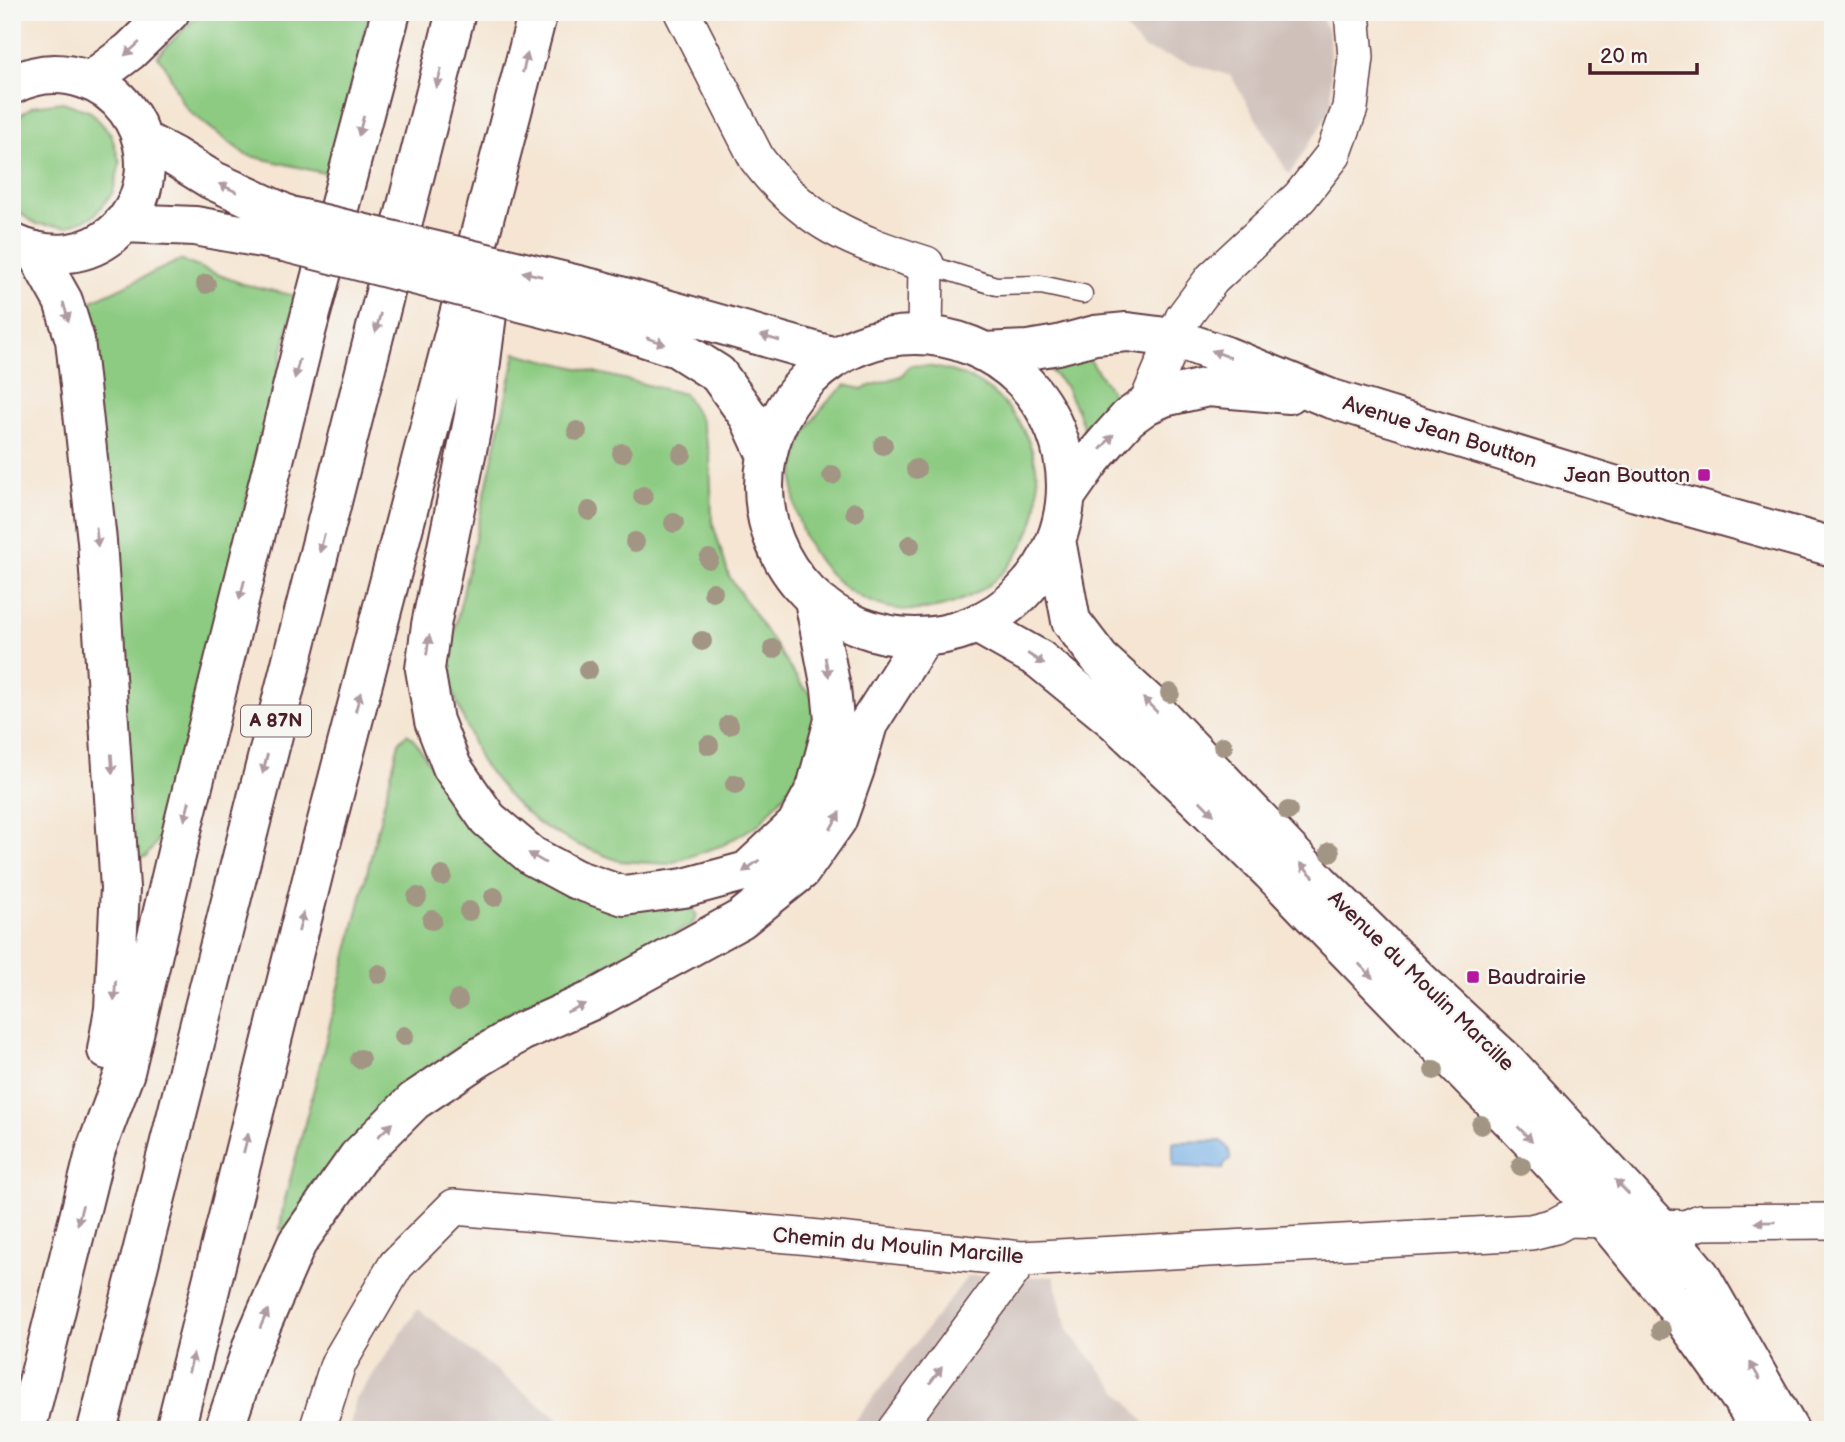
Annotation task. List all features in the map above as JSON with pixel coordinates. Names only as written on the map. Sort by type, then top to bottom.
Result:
[{"type":"main road","points":[[90,81],[130,51],[170,12]]},
{"type":"main road","points":[[26,1430],[96,1149],[125,1072],[305,335],[391,12]]},
{"type":"main road","name":"A 87N","points":[[97,1430],[456,12]]},
{"type":"main road","points":[[175,1430],[315,867],[538,12]]},
{"type":"main road","points":[[18,80],[53,74],[66,75],[90,81],[113,94],[138,127],[146,162],[144,184],[136,205],[123,223],[105,240],[83,250],[59,254],[23,247]]},
{"type":"main road","points":[[512,113],[474,416],[431,625],[425,669],[433,720],[452,767],[488,820],[532,856],[575,878],[624,896],[684,888],[747,871],[796,825],[816,788],[834,720],[831,688],[814,600]]},
{"type":"main road","points":[[142,140],[212,180],[287,229]]},
{"type":"main road","points":[[123,223],[287,229],[595,305],[835,358]]},
{"type":"main road","points":[[23,247],[63,301],[75,340],[97,541],[120,888],[114,1009],[104,1063],[96,1149]]},
{"type":"main road","points":[[595,305],[677,348],[718,374],[750,417],[767,456]]},
{"type":"main road","name":"Avenue Jean Boutton","points":[[983,352],[1028,350],[1095,335],[1127,332],[1174,338],[1329,398],[1636,492],[1833,547]]},
{"type":"main road","points":[[909,335],[945,338],[1000,361],[1029,388],[1046,412],[1063,457],[1066,496],[1064,511],[1056,540],[1043,566],[1025,590],[995,615],[960,631],[923,638],[884,634],[847,621],[814,600],[791,573],[771,534],[765,508],[763,490],[767,456],[778,422],[791,400],[807,379],[835,358],[878,340],[909,335]]},
{"type":"main road","name":"Avenue Jean Boutton","points":[[1066,496],[1092,459],[1128,418],[1146,405],[1164,397],[1208,387],[1329,398]]},
{"type":"main road","name":"Avenue du Moulin Marcille","points":[[1056,540],[1071,621],[1100,659],[1146,701],[1319,882],[1508,1063],[1660,1227],[1700,1275],[1789,1430]]},
{"type":"main road","name":"Avenue du Moulin Marcille","points":[[977,624],[1039,659],[1115,721],[1194,795],[1542,1152],[1605,1220],[1668,1296],[1747,1407],[1759,1430]]},
{"type":"main road","points":[[224,1430],[253,1344],[297,1243],[358,1157],[414,1101],[475,1060],[521,1032],[593,1000],[741,919],[801,871],[837,820],[868,724],[923,638]]},
{"type":"street","points":[[682,12],[757,159],[777,184],[817,218],[845,235],[875,248],[926,264],[925,336]]},
{"type":"street","points":[[1146,405],[1183,318],[1212,279],[1300,197],[1333,155],[1350,108],[1356,57],[1352,12]]},
{"type":"street","name":"Chemin du Moulin Marcille","points":[[317,1430],[338,1364],[396,1265],[454,1207],[800,1236],[1021,1259],[1531,1232],[1555,1226],[1568,1219],[1605,1220]]},
{"type":"street","points":[[1660,1227],[1686,1228],[1700,1222],[1833,1221]]},
{"type":"street","points":[[895,1430],[1021,1259]]},
{"type":"lane","points":[[926,264],[996,286],[1041,285],[1083,294]]},
{"type":"shaded area","points":[[1110,12],[1318,12],[1329,32],[1332,108],[1289,175],[1231,76],[1144,49]]},
{"type":"shaded area","points":[[968,1276],[1054,1277],[1067,1330],[1151,1430],[848,1430]]},
{"type":"shaded area","points":[[418,1309],[572,1430],[349,1430],[356,1399]]},
{"type":"green space","points":[[201,12],[370,12],[328,174],[246,155],[191,113],[182,102],[165,65],[157,56]]},
{"type":"green space","points":[[63,102],[91,112],[111,134],[120,163],[113,192],[94,216],[66,227],[36,224],[12,208],[12,121],[33,106]]},
{"type":"green space","points":[[180,260],[243,284],[296,296],[168,825],[146,857],[135,858],[77,308]]},
{"type":"green space","points":[[516,353],[685,394],[701,421],[710,455],[712,521],[729,576],[803,687],[820,701],[808,751],[794,783],[759,824],[723,845],[668,864],[619,861],[576,844],[539,824],[511,799],[480,760],[450,685],[451,647]]},
{"type":"green space","points":[[1086,354],[1119,403],[1087,437],[1065,386],[1046,366]]},
{"type":"green space","points":[[911,365],[939,368],[965,376],[999,399],[1026,435],[1038,481],[1038,497],[1031,528],[1014,559],[998,577],[968,597],[920,610],[877,604],[840,583],[812,551],[796,511],[795,468],[811,425],[846,385],[861,389],[901,376]]},
{"type":"green space","points":[[407,734],[413,738],[458,810],[500,857],[565,894],[693,909],[697,916],[692,925],[502,1017],[431,1066],[380,1110],[287,1233],[280,1229],[283,1207],[399,742]]},
{"type":"water","points":[[1221,1141],[1230,1154],[1230,1160],[1225,1163],[1223,1169],[1173,1166],[1173,1142]]},
{"type":"place","name":"Jean Boutton","points":[[1704,475]]},
{"type":"place","name":"Baudrairie","points":[[1473,977]]}]
